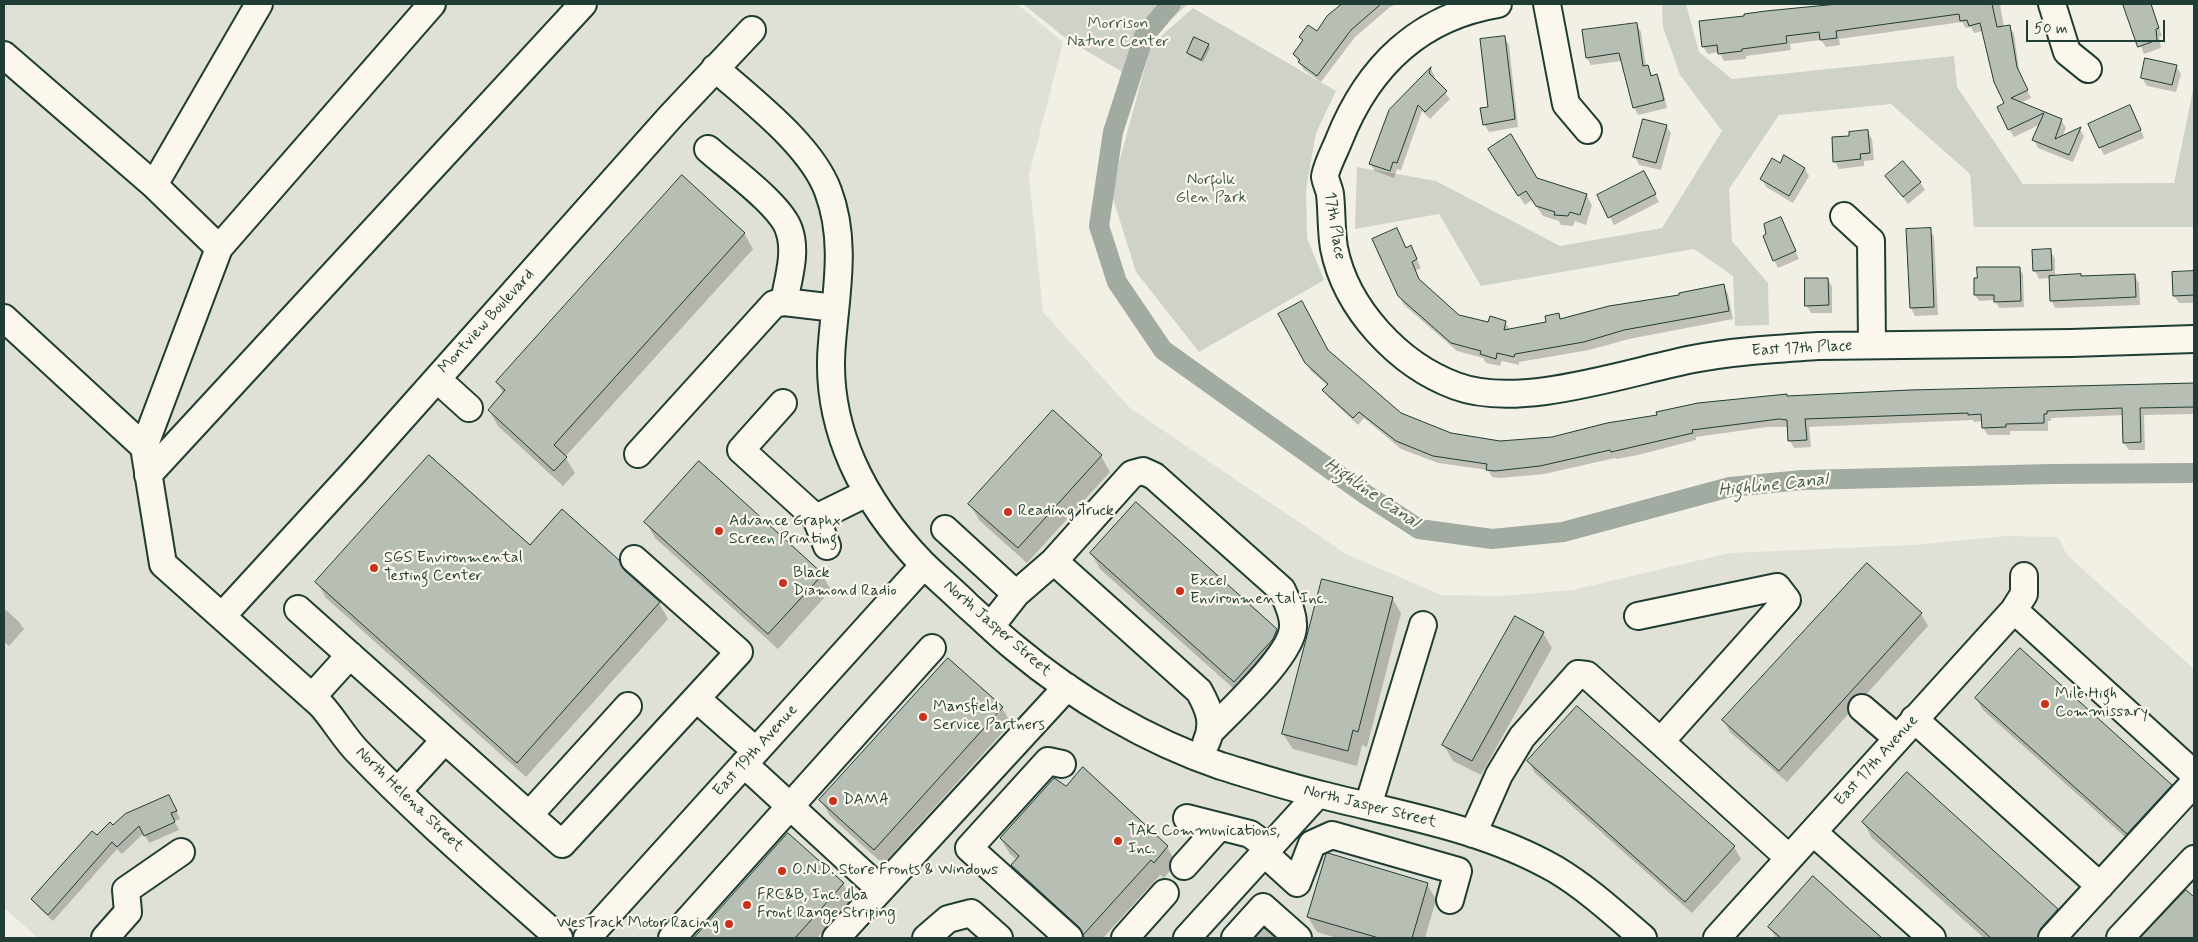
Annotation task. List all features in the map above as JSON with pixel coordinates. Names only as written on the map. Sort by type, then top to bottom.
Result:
[{"type":"street","points":[[154,185],[260,4]]},
{"type":"street","points":[[4,318],[144,447],[219,248],[432,4]]},
{"type":"street","points":[[148,475],[583,4]]},
{"type":"street","name":"17th Place","points":[[1418,367],[1391,346],[1368,320],[1342,273],[1334,250],[1330,194],[1325,176],[1348,118],[1359,97],[1389,60],[1408,42],[1444,20],[1466,11],[1498,4]]},
{"type":"street","points":[[1547,4],[1566,104],[1588,130]]},
{"type":"street","points":[[2052,4],[2067,52],[2088,68]]},
{"type":"street","name":"Montview Boulevard","points":[[223,615],[752,30]]},
{"type":"street","points":[[4,55],[154,185],[219,248]]},
{"type":"street","name":"North Jasper Street","points":[[716,68],[787,132],[811,161],[828,190],[837,222],[840,248],[831,348],[831,387],[839,429],[851,464],[867,493],[887,522],[924,565],[1014,648],[1067,687],[1125,723],[1219,765],[1318,794],[1461,830],[1502,843],[1563,874],[1594,896],[1643,938]]},
{"type":"street","points":[[708,149],[780,213],[789,229],[792,244],[784,302]]},
{"type":"street","points":[[1844,216],[1871,241],[1872,345]]},
{"type":"street","points":[[638,454],[774,304],[784,302],[836,308]]},
{"type":"street","name":"East 17th Place","points":[[1418,367],[1458,387],[1494,395],[1557,389],[1694,359],[1735,353],[1818,346],[2071,343],[2194,339]]},
{"type":"street","points":[[437,379],[469,408]]},
{"type":"street","points":[[783,403],[741,450],[816,518],[827,546]]},
{"type":"street","name":"North Helena Street","points":[[144,447],[164,564],[223,615],[312,697],[331,716],[356,750],[398,791],[559,938]]},
{"type":"street","points":[[990,626],[1016,594],[1054,561],[1132,474],[1143,471],[1154,476],[1282,590],[1292,614],[1294,628],[1285,647],[1272,667],[1211,731],[1200,757]]},
{"type":"street","points":[[816,518],[867,493]]},
{"type":"street","points":[[945,529],[1016,594]]},
{"type":"street","points":[[298,609],[444,741],[562,844],[739,652],[634,558]]},
{"type":"street","points":[[1054,561],[1199,691],[1208,708],[1211,731]]},
{"type":"street","name":"East 19th Avenue","points":[[587,938],[924,565]]},
{"type":"street","name":"East 17th Avenue","points":[[1717,938],[2014,610],[2024,594],[2024,576]]},
{"type":"street","points":[[1638,616],[1777,587],[1787,600],[1660,741]]},
{"type":"street","points":[[2014,610],[2194,774]]},
{"type":"street","points":[[1368,806],[1423,625]]},
{"type":"street","points":[[672,938],[932,648]]},
{"type":"street","points":[[312,697],[350,655]]},
{"type":"street","points":[[1438,866],[1522,737],[1578,674],[1587,675],[1789,858]]},
{"type":"street","points":[[836,938],[1067,687]]},
{"type":"street","points":[[697,699],[750,757],[790,807],[880,889]]},
{"type":"street","points":[[529,815],[628,706]]},
{"type":"street","points":[[1862,708],[1906,729],[2100,886]]},
{"type":"street","points":[[398,791],[444,741]]},
{"type":"street","points":[[1062,764],[1048,761],[969,848],[1069,938]]},
{"type":"street","points":[[2052,938],[2194,783]]},
{"type":"street","points":[[1187,938],[1318,794]]},
{"type":"street","points":[[1187,818],[1250,834],[1297,883],[1312,844],[1332,835],[1458,871],[1450,900]]},
{"type":"street","points":[[1184,866],[1219,827]]},
{"type":"street","points":[[1813,832],[1932,938]]},
{"type":"street","points":[[105,938],[128,912],[126,890],[180,852]]},
{"type":"street","points":[[2120,938],[2194,859]]},
{"type":"street","points":[[1125,938],[1165,893]]},
{"type":"street","points":[[1235,938],[1263,907],[1298,938]]},
{"type":"street","points":[[926,938],[948,919],[971,913],[999,938]]},
{"type":"shaded area","points":[[4,4],[1017,4],[1063,42],[1029,175],[1043,312],[1130,408],[1346,554],[1441,595],[1501,596],[1572,590],[1730,553],[1912,545],[2006,536],[2058,537],[2067,555],[2194,669],[2194,938],[38,938],[4,908]]},
{"type":"green space","name":"Morrison Nature Center","points":[[1023,4],[1188,4],[1147,41],[1136,80],[1068,40]]},
{"type":"green space","points":[[1662,4],[1686,4],[1699,52],[1732,79],[1954,56],[1957,87],[2023,184],[2174,183],[2194,85],[2194,227],[1974,227],[1970,174],[1891,104],[1779,115],[1729,189],[1732,241],[1768,283],[1769,325],[1735,326],[1733,276],[1694,249],[1481,286],[1439,214],[1355,229],[1357,167],[1436,181],[1560,246],[1662,228],[1722,131],[1680,75],[1663,27]]},
{"type":"green space","name":"Norfolk Glen Park","points":[[1193,8],[1336,91],[1316,133],[1306,190],[1307,238],[1324,280],[1199,352],[1136,272],[1111,192],[1151,45]]},
{"type":"building","points":[[1342,4],[1381,4],[1351,30],[1317,76],[1298,62],[1300,60],[1293,54],[1303,40],[1299,37],[1308,25],[1317,31],[1327,16]]},
{"type":"building","points":[[1838,4],[1992,4],[1997,27],[2010,25],[2017,67],[2028,90],[2011,98],[2062,119],[2055,139],[2081,127],[2069,155],[2032,140],[2044,113],[2008,130],[1997,107],[2004,103],[1994,82],[1980,23],[1969,26],[1967,20],[1960,21],[1959,14],[1836,31],[1837,38],[1820,40],[1819,32],[1786,36],[1787,43],[1742,49],[1742,51],[1718,54],[1717,45],[1702,47],[1699,21],[1744,16],[1744,14],[1766,11]]},
{"type":"building","points":[[2123,4],[2151,4],[2159,28],[2156,29],[2157,40],[2138,47]]},
{"type":"building","points":[[1637,23],[1643,66],[1648,65],[1651,76],[1657,74],[1664,100],[1633,108],[1619,53],[1586,58],[1582,30]]},
{"type":"building","points":[[1505,36],[1515,119],[1483,125],[1480,108],[1488,107],[1480,39]]},
{"type":"building","points":[[1194,37],[1209,44],[1201,60],[1187,53]]},
{"type":"building","points":[[2145,58],[2177,65],[2172,85],[2141,78]]},
{"type":"building","points":[[1431,67],[1429,73],[1447,91],[1425,112],[1418,105],[1397,163],[1393,162],[1390,171],[1369,164],[1389,110]]},
{"type":"building","points":[[2130,105],[2141,130],[2099,148],[2088,124]]},
{"type":"building","points":[[1643,119],[1667,125],[1656,163],[1633,157]]},
{"type":"building","points":[[1868,130],[1870,153],[1860,154],[1861,159],[1833,162],[1832,137],[1849,136],[1849,132]]},
{"type":"building","points":[[1511,134],[1537,178],[1587,194],[1580,215],[1570,212],[1568,216],[1554,215],[1555,212],[1536,206],[1526,191],[1518,196],[1488,149]]},
{"type":"building","points":[[1784,155],[1805,168],[1789,196],[1760,179],[1772,158],[1780,163]]},
{"type":"building","points":[[1903,161],[1921,182],[1903,197],[1885,176]]},
{"type":"building","points":[[1644,171],[1656,194],[1608,218],[1597,195]]},
{"type":"building","points":[[682,175],[745,233],[554,445],[567,457],[554,471],[488,410],[505,390],[496,382]]},
{"type":"building","points":[[1781,217],[1796,251],[1773,261],[1763,236],[1766,234],[1764,224]]},
{"type":"building","points":[[1397,228],[1406,248],[1411,245],[1417,259],[1412,262],[1419,279],[1459,315],[1488,322],[1490,316],[1506,321],[1504,330],[1546,322],[1545,316],[1559,313],[1560,319],[1609,306],[1679,295],[1679,293],[1724,284],[1729,311],[1624,330],[1584,342],[1515,354],[1514,357],[1497,353],[1496,359],[1480,354],[1481,351],[1451,343],[1398,296],[1372,239]]},
{"type":"building","points":[[1931,228],[1934,307],[1910,308],[1906,229]]},
{"type":"building","points":[[2051,249],[2052,270],[2033,271],[2032,250]]},
{"type":"building","points":[[1977,267],[2020,267],[2021,301],[1994,302],[1994,295],[1974,295],[1974,278],[1977,278]]},
{"type":"building","points":[[2194,271],[2194,295],[2173,296],[2172,272]]},
{"type":"building","points":[[2081,274],[2081,276],[2135,274],[2136,297],[2050,301],[2049,276]]},
{"type":"building","points":[[1805,278],[1828,278],[1829,305],[1805,306]]},
{"type":"building","points":[[1302,301],[1328,350],[1401,413],[1451,433],[1500,441],[1552,437],[1607,423],[1657,415],[1656,412],[1698,403],[1787,394],[1787,396],[1910,390],[2194,383],[2194,407],[2140,408],[2141,442],[2123,443],[2122,408],[2047,411],[2047,414],[2044,414],[2044,423],[2006,424],[2006,427],[1982,428],[1981,414],[1968,415],[1968,413],[1805,419],[1807,440],[1788,441],[1787,420],[1779,419],[1692,430],[1693,433],[1540,466],[1495,471],[1486,470],[1487,464],[1433,456],[1396,441],[1359,412],[1353,418],[1322,390],[1328,384],[1305,363],[1278,314]]},
{"type":"building","points":[[1053,410],[1102,455],[1018,548],[968,504]]},
{"type":"building","points":[[429,455],[530,545],[562,509],[619,560],[624,570],[660,602],[517,763],[315,582]]},
{"type":"building","points":[[699,461],[823,574],[768,634],[644,522]]},
{"type":"building","points":[[1136,502],[1277,629],[1273,639],[1234,682],[1090,553]]},
{"type":"building","points":[[1867,563],[1922,613],[1779,771],[1722,720]]},
{"type":"building","points":[[1322,579],[1393,597],[1358,732],[1353,730],[1348,751],[1282,734]]},
{"type":"building","points":[[1515,616],[1544,632],[1472,761],[1442,745]]},
{"type":"building","points":[[2020,648],[2172,785],[2127,834],[1975,698]]},
{"type":"building","points":[[948,658],[1003,707],[874,850],[819,800]]},
{"type":"building","points":[[1577,706],[1735,846],[1685,902],[1527,761]]},
{"type":"building","points":[[1083,767],[1168,846],[1154,863],[1151,860],[1083,935],[1079,927],[1011,865],[1019,856],[1000,838],[1054,778],[1066,786]]},
{"type":"building","points":[[1907,772],[2058,909],[2041,928],[2037,938],[1991,938],[1862,822]]},
{"type":"building","points":[[169,795],[177,811],[171,813],[175,822],[144,836],[139,826],[117,847],[112,842],[48,915],[31,899],[92,831],[97,835],[110,822],[113,825],[125,814]]},
{"type":"building","points":[[788,833],[844,883],[795,938],[694,938]]},
{"type":"building","points":[[1328,853],[1428,883],[1412,938],[1379,938],[1307,917],[1326,854]]},
{"type":"building","points":[[1813,876],[1882,938],[1781,938],[1768,927]]},
{"type":"building","points":[[2186,890],[2194,897],[2194,938],[2140,938]]},
{"type":"building","points":[[1264,928],[1276,938],[1255,938]]},
{"type":"waterway","name":"Highline Canal","points":[[1171,4],[1144,36],[1113,132],[1099,226],[1117,282],[1163,350],[1365,494],[1419,529],[1492,539],[1563,532],[1730,487],[1802,480],[2051,474],[2194,473]]},
{"type":"place","name":"Reading Truck","points":[[1008,512]]},
{"type":"place","name":"Advance Graphx Screen Printing","points":[[719,531]]},
{"type":"place","name":"SGS Environmental Testing Center","points":[[374,568]]},
{"type":"place","name":"Black Diamond Radio","points":[[783,583]]},
{"type":"place","name":"Excel Environmental Inc.","points":[[1180,591]]},
{"type":"place","name":"Mile High Commissary","points":[[2045,704]]},
{"type":"place","name":"Mansfield Service Partners","points":[[923,717]]},
{"type":"place","name":"DAMA","points":[[833,801]]},
{"type":"place","name":"TAK Communications, Inc.","points":[[1118,841]]},
{"type":"place","name":"O.N.D. Store Fronts & Windows","points":[[782,871]]},
{"type":"place","name":"FRC&B, Inc. dba Front Range Striping","points":[[747,905]]},
{"type":"place","name":"WesTrack Motor Racing","points":[[729,924]]}]
